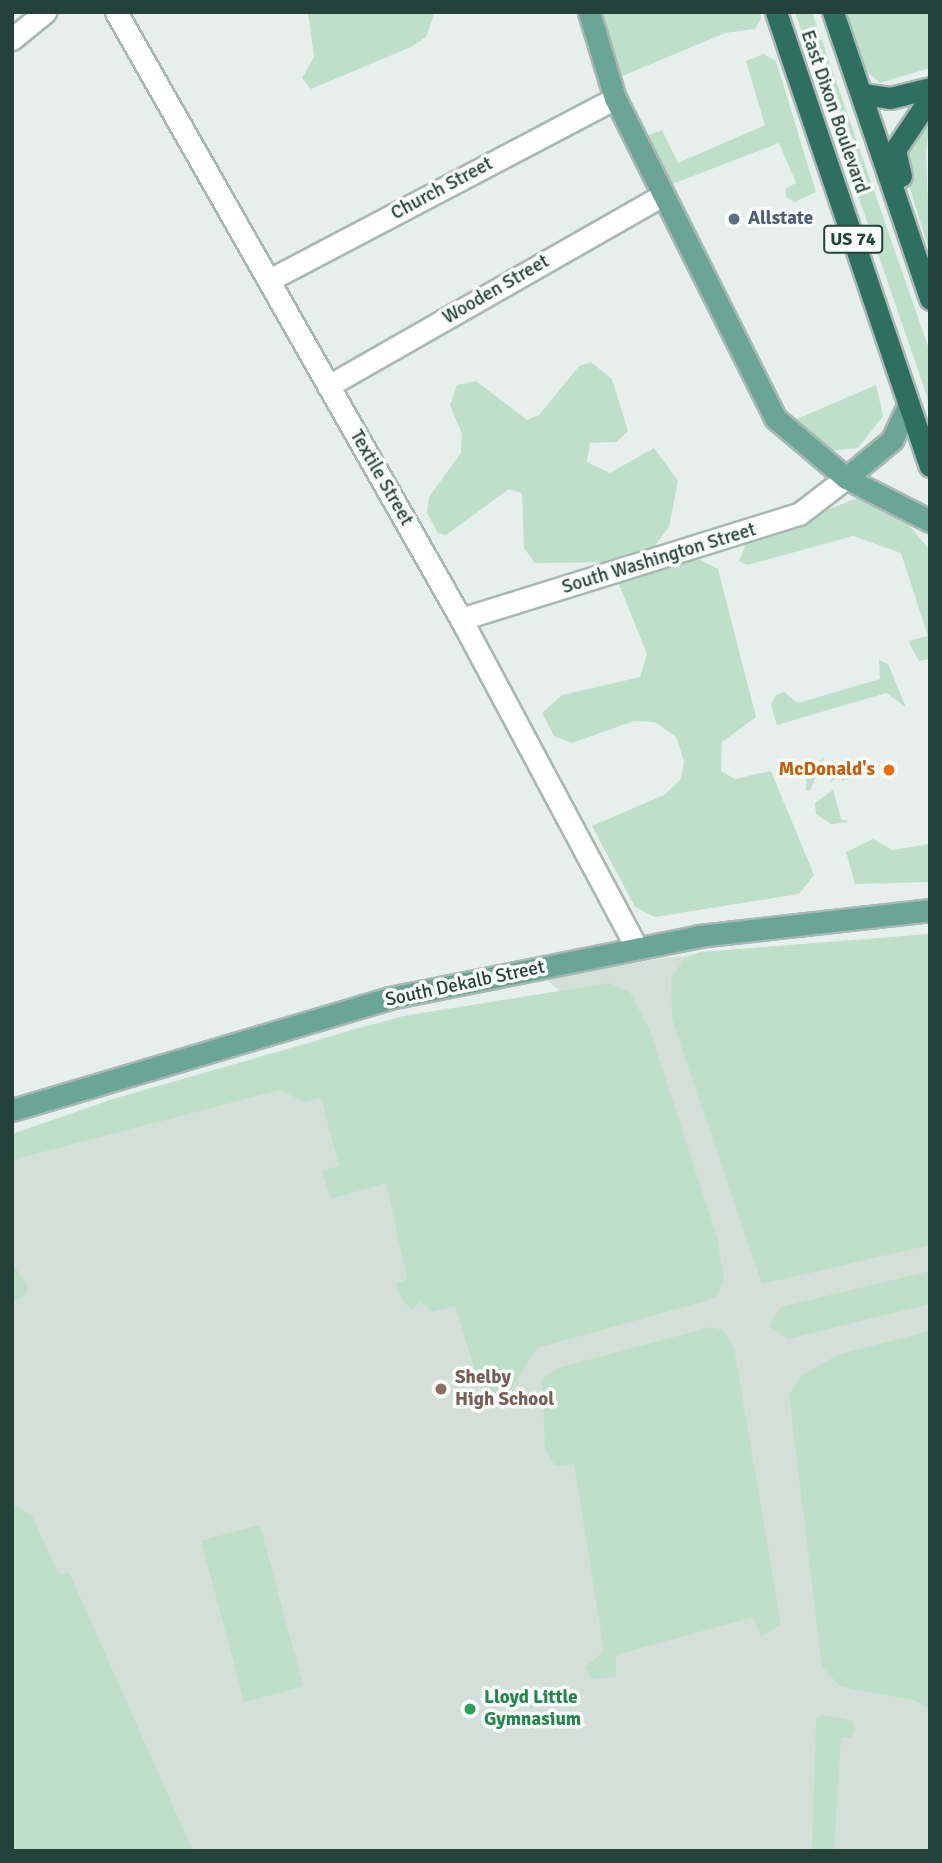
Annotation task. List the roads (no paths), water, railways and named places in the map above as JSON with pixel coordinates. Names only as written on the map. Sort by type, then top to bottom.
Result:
[{"type":"highway","name":"East Dixon Boulevard","points":[[776,12],[930,466]]},
{"type":"highway","name":"East Dixon Boulevard","points":[[833,12],[930,299]]},
{"type":"highway","points":[[862,94],[890,98],[930,88]]},
{"type":"highway","points":[[897,197],[903,184],[895,150],[930,99]]},
{"type":"main road","points":[[589,12],[615,98],[770,411],[802,448],[846,478],[930,521]]},
{"type":"main road","points":[[846,478],[892,440],[908,405]]},
{"type":"main road","name":"South Dekalb Street","points":[[12,1110],[390,999],[636,948],[930,910]]},
{"type":"street","points":[[12,39],[45,12]]},
{"type":"street","name":"Textile Street","points":[[116,12],[461,619],[636,948]]},
{"type":"street","name":"Church Street","points":[[269,280],[615,98]]},
{"type":"street","name":"Wooden Street","points":[[328,386],[663,195]]},
{"type":"street","name":"South Washington Street","points":[[461,619],[799,514],[846,478]]},
{"type":"place","name":"Allstate","points":[[734,219]]},
{"type":"place","name":"McDonald's","points":[[889,770]]},
{"type":"place","name":"Shelby High School","points":[[441,1389]]},
{"type":"place","name":"Lloyd Little Gymnasium","points":[[470,1709]]}]
